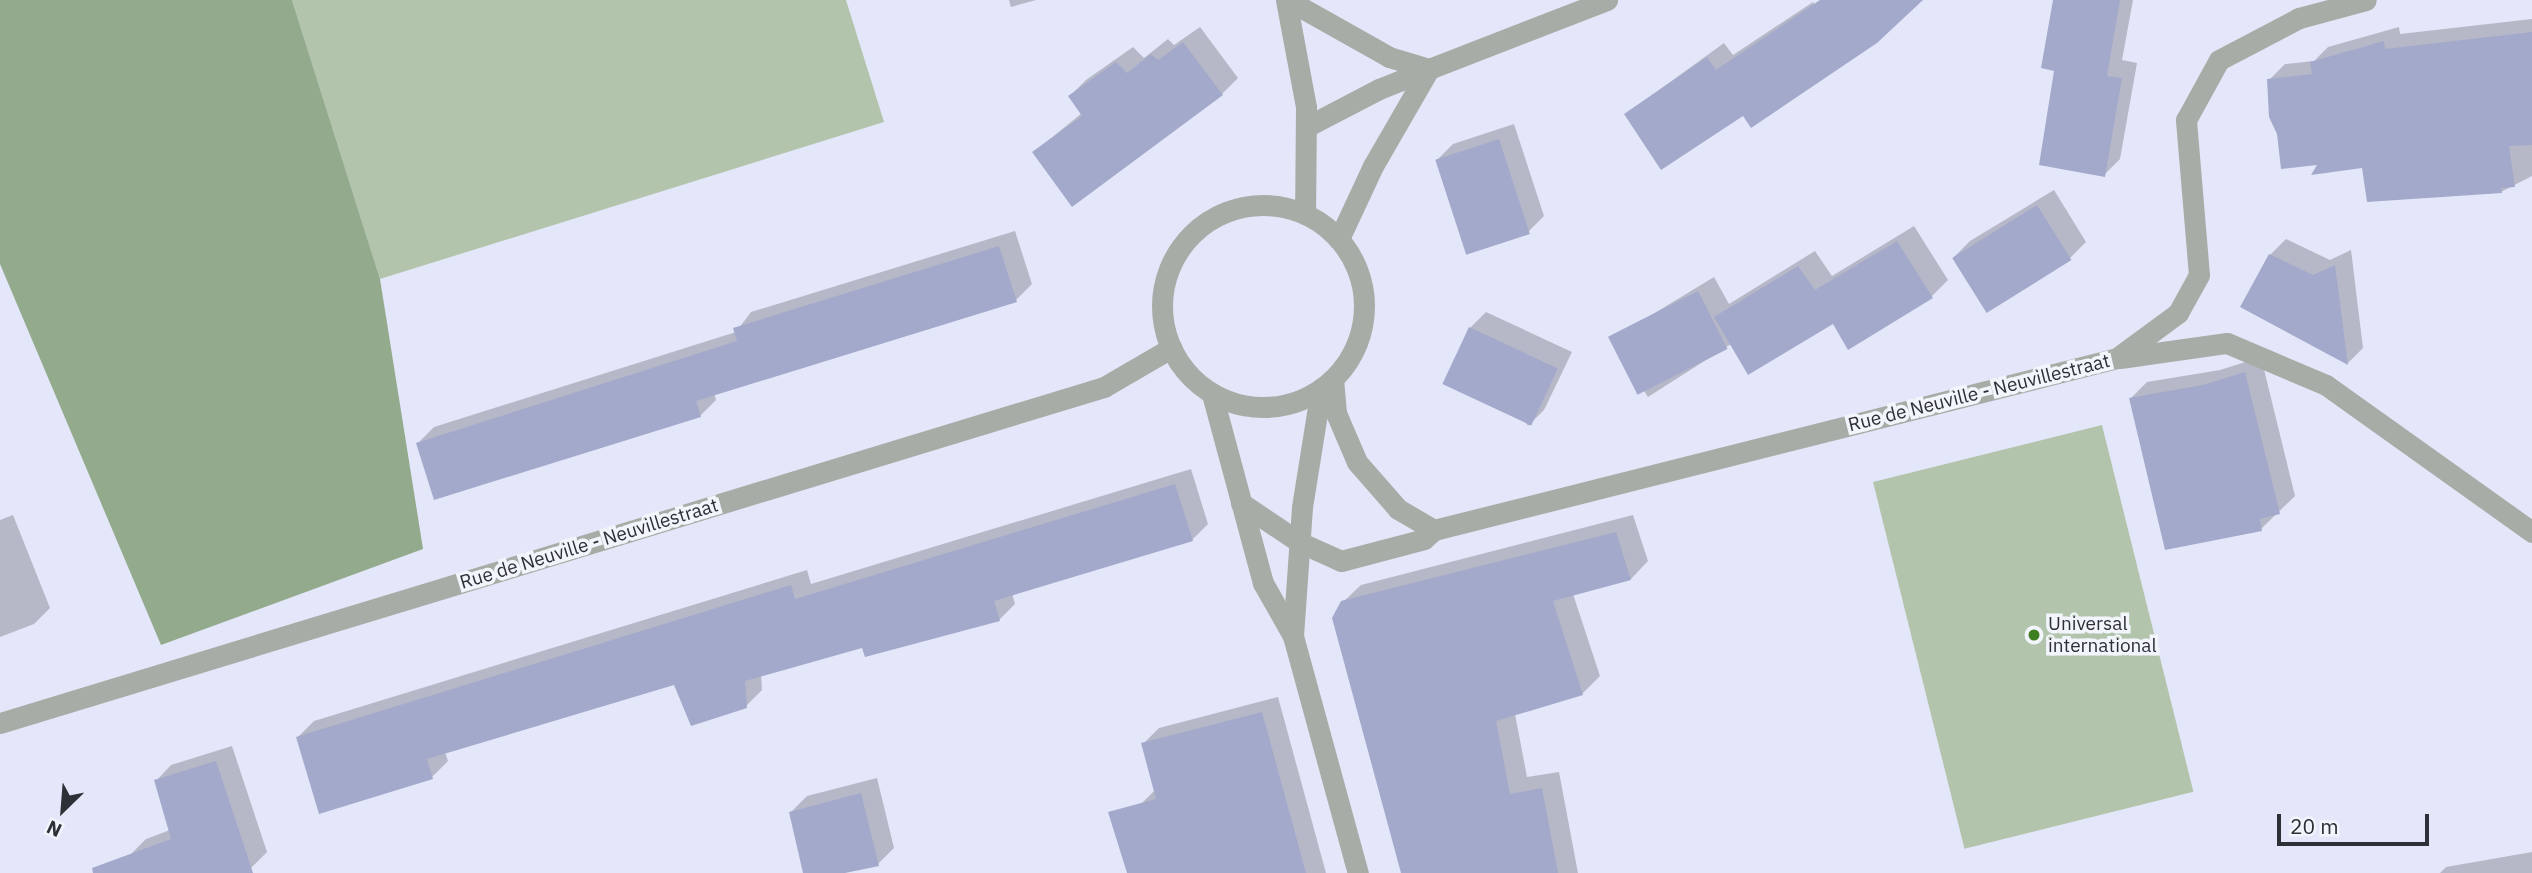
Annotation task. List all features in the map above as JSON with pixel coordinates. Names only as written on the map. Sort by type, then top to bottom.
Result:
[{"type":"street","points":[[1287,0],[1389,57],[1429,69]]},
{"type":"street","points":[[1287,0],[1306,127],[1305,214]]},
{"type":"street","points":[[1306,127],[1378,89],[1607,0]]},
{"type":"street","name":"Rue de Neuville - Neuvillestraat","points":[[1241,503],[1299,542],[1341,561],[1424,540],[1434,530],[2118,358],[2178,313],[2199,275],[2186,120],[2219,60],[2299,18],[2365,0]]},
{"type":"street","points":[[1339,239],[1373,166],[1429,69]]},
{"type":"street","points":[[1276,205],[1305,214],[1339,239],[1354,260],[1363,285],[1365,311],[1349,360],[1327,385],[1279,406],[1233,403],[1212,394],[1188,374],[1171,348],[1163,318],[1163,288],[1173,259],[1191,234],[1216,216],[1245,206],[1276,205]]},
{"type":"street","points":[[2118,358],[2227,343],[2326,385],[2532,532]]},
{"type":"street","name":"Rue de Neuville - Neuvillestraat","points":[[0,723],[1104,387],[1171,348]]},
{"type":"street","points":[[1327,385],[1357,462],[1398,509],[1434,530]]},
{"type":"street","points":[[1293,636],[1299,542],[1327,385]]},
{"type":"street","points":[[1212,394],[1263,583],[1293,636],[1358,873]]},
{"type":"green space","points":[[0,0],[292,0],[380,279],[423,549],[161,645],[0,264]]},
{"type":"green space","points":[[292,0],[846,0],[884,122],[380,279]]},
{"type":"green space","name":"Universal international","points":[[2102,425],[2193,792],[1964,849],[1873,482]]},
{"type":"building","points":[[1820,0],[1923,0],[1877,43],[1751,128],[1743,116],[1661,170],[1624,114],[1707,57],[1716,70]]},
{"type":"building","points":[[2053,0],[2120,0],[2107,76],[2122,78],[2105,177],[2039,165],[2054,71],[2041,68]]},
{"type":"building","points":[[2532,32],[2532,145],[2509,146],[2515,187],[2501,188],[2502,193],[2367,202],[2362,168],[2311,175],[2317,165],[2281,169],[2277,134],[2269,117],[2267,79],[2312,74],[2310,62],[2384,41],[2385,49]]},
{"type":"building","points":[[1183,42],[1223,95],[1072,207],[1032,152],[1082,116],[1068,96],[1116,62],[1127,73],[1151,54],[1158,60]]},
{"type":"building","points":[[1499,139],[1530,234],[1466,255],[1435,160]]},
{"type":"building","points":[[2037,205],[2071,260],[1987,313],[1952,258]]},
{"type":"building","points":[[1897,241],[1933,298],[1848,350],[1833,324],[1748,375],[1714,317],[1798,266],[1815,290]]},
{"type":"building","points":[[999,246],[1017,302],[696,401],[701,417],[434,500],[416,443],[737,341],[733,328]]},
{"type":"building","points":[[2269,254],[2313,275],[2335,265],[2348,365],[2240,307]]},
{"type":"building","points":[[1698,291],[1728,349],[1638,395],[1608,337]]},
{"type":"building","points":[[1469,327],[1558,368],[1531,426],[1442,384]]},
{"type":"building","points":[[2245,372],[2280,514],[2260,519],[2262,531],[2165,550],[2129,398],[2203,385]]},
{"type":"building","points":[[1175,484],[1193,541],[994,601],[1000,621],[865,657],[862,648],[745,681],[747,708],[691,726],[674,685],[427,759],[433,779],[319,814],[296,737],[791,585],[795,599]]},
{"type":"building","points":[[1616,532],[1631,580],[1553,601],[1583,695],[1496,721],[1510,794],[1542,788],[1558,873],[1401,873],[1332,618],[1341,601]]},
{"type":"building","points":[[1262,712],[1306,873],[1127,873],[1108,812],[1156,799],[1141,743]]},
{"type":"building","points":[[216,761],[253,873],[93,873],[92,868],[171,839],[154,780]]},
{"type":"building","points":[[861,793],[879,866],[845,873],[803,873],[789,812]]},
{"type":"place","name":"Universal international","points":[[2034,635]]}]
